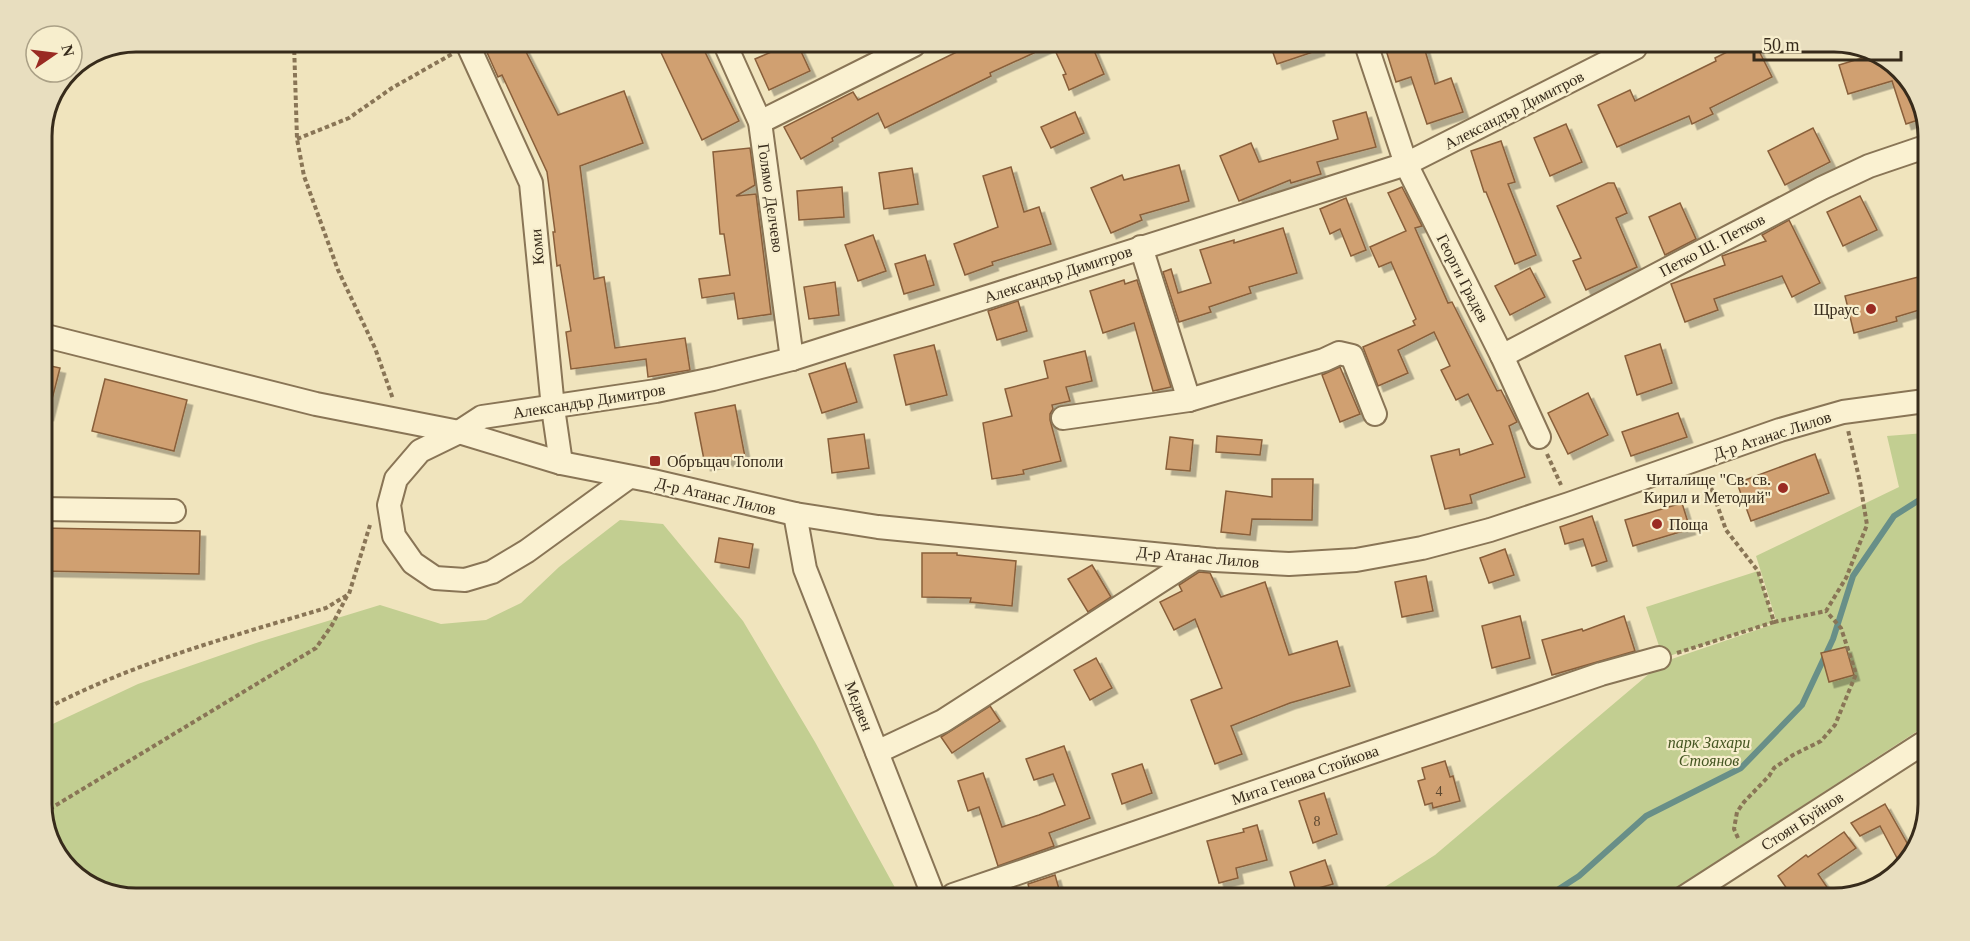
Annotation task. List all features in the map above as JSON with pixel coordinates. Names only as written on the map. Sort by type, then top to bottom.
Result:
[{"type":"street","name":"Коми","points":[[472,53],[531,183],[553,408],[561,463]]},
{"type":"street","name":"Голямо Делчево","points":[[729,53],[760,122],[792,359]]},
{"type":"street","points":[[760,122],[898,53]]},
{"type":"street","name":"Георги Градев","points":[[1368,53],[1406,164],[1502,356],[1539,437]]},
{"type":"street","name":"Александър Димитров","points":[[629,477],[527,551],[492,572],[465,580],[435,578],[413,563],[394,536],[389,505],[396,479],[420,451],[459,432],[482,417],[553,408],[701,382],[792,359],[1406,164],[1625,53]]},
{"type":"street","name":"Петко Ш. Петков","points":[[1502,356],[1822,188],[1869,166],[1917,150]]},
{"type":"street","points":[[1141,247],[1189,400]]},
{"type":"street","name":"Д-р Атанас Лилов","points":[[53,338],[316,404],[459,432],[561,463],[795,514],[878,527],[1196,558],[1289,564],[1356,561],[1422,548],[1490,530],[1569,504],[1780,430],[1843,412],[1917,402]]},
{"type":"street","points":[[1063,418],[1189,400],[1324,360],[1340,353],[1352,356],[1375,414]]},
{"type":"street","points":[[53,509],[174,511]]},
{"type":"street","name":"Медвен","points":[[795,514],[805,569],[930,888]]},
{"type":"street","points":[[877,752],[943,721],[1196,558]]},
{"type":"street","name":"Мита Генова Стойкова","points":[[974,888],[1590,678],[1659,658]]},
{"type":"street","name":"Стоян Буйнов","points":[[1698,888],[1918,747]]},
{"type":"path","points":[[294,53],[297,139],[304,176],[338,270],[375,348],[389,391],[403,420]]},
{"type":"path","points":[[297,139],[349,118],[392,88],[452,53]]},
{"type":"path","points":[[1659,658],[1774,622],[1826,610],[1846,578],[1867,525],[1860,482],[1843,412]]},
{"type":"path","points":[[1539,437],[1569,504]]},
{"type":"path","points":[[1701,458],[1726,530],[1758,571],[1774,622]]},
{"type":"path","points":[[53,807],[316,648],[332,625],[348,594],[373,517]]},
{"type":"path","points":[[53,706],[147,664],[326,608],[348,594]]},
{"type":"path","points":[[1743,859],[1734,829],[1737,812],[1774,768],[1793,754],[1821,741],[1835,725],[1856,674],[1841,628],[1826,610]]},
{"type":"green space","name":"парк Захари Стоянов","points":[[1917,434],[1918,731],[1676,888],[1383,888],[1435,855],[1663,662],[1777,623],[1756,556],[1899,487],[1887,436]]},
{"type":"green space","points":[[620,520],[663,524],[743,621],[815,742],[895,888],[136,888],[120,887],[94,877],[73,860],[61,842],[53,810],[53,724],[138,684],[259,642],[380,605],[441,624],[486,620],[521,603],[559,567]]},
{"type":"green space","points":[[1758,571],[1774,622],[1663,658],[1646,607]]},
{"type":"building","points":[[487,53],[527,53],[558,115],[624,91],[643,143],[580,166],[594,279],[604,277],[615,348],[685,338],[690,370],[648,377],[646,359],[571,369],[566,332],[571,331],[560,265],[557,266],[547,172],[502,75],[498,77]]},
{"type":"building","points":[[661,53],[705,53],[739,121],[702,140]]},
{"type":"building","points":[[769,53],[802,53],[810,71],[769,90],[755,59]]},
{"type":"building","points":[[955,53],[1034,53],[990,73],[991,76],[885,128],[878,113],[832,138],[833,141],[801,159],[784,127],[853,92],[858,100]]},
{"type":"building","points":[[1056,53],[1095,53],[1104,74],[1069,90],[1063,75],[1066,74]]},
{"type":"building","points":[[1273,53],[1310,53],[1277,64]]},
{"type":"building","points":[[1387,53],[1426,53],[1435,84],[1451,78],[1463,112],[1427,124],[1411,77],[1396,82]]},
{"type":"building","points":[[1725,53],[1760,53],[1772,77],[1710,108],[1713,114],[1692,124],[1689,116],[1617,147],[1598,105],[1630,90],[1635,101],[1716,61],[1715,58]]},
{"type":"building","points":[[1862,58],[1889,73],[1909,99],[1916,121],[1906,124],[1892,81],[1848,94],[1839,65]]},
{"type":"building","points":[[1075,112],[1084,133],[1051,148],[1041,127]]},
{"type":"building","points":[[1366,112],[1376,147],[1317,162],[1321,174],[1291,183],[1290,180],[1239,201],[1220,156],[1251,143],[1259,162],[1338,139],[1333,121]]},
{"type":"building","points":[[1566,124],[1582,162],[1550,176],[1534,138]]},
{"type":"building","points":[[1813,128],[1830,162],[1785,185],[1768,151]]},
{"type":"building","points":[[1501,141],[1515,182],[1508,184],[1536,255],[1515,264],[1486,192],[1484,192],[1471,151]]},
{"type":"building","points":[[750,148],[755,185],[736,196],[756,194],[771,314],[738,319],[734,293],[702,298],[699,279],[730,275],[724,234],[720,234],[713,152]]},
{"type":"building","points":[[1179,165],[1189,201],[1140,215],[1142,220],[1111,233],[1091,188],[1122,175],[1124,180]]},
{"type":"building","points":[[1011,167],[1024,212],[1039,207],[1051,244],[992,262],[993,265],[965,275],[954,244],[998,227],[983,176]]},
{"type":"building","points":[[912,168],[918,204],[884,209],[879,173]]},
{"type":"building","points":[[1608,183],[1614,183],[1627,213],[1616,218],[1637,267],[1586,290],[1573,261],[1581,258],[1557,206]]},
{"type":"building","points":[[842,187],[844,217],[799,220],[797,191]]},
{"type":"building","points":[[1402,187],[1422,226],[1415,228],[1448,303],[1452,302],[1497,391],[1501,390],[1517,422],[1509,426],[1525,477],[1470,495],[1472,503],[1445,509],[1431,456],[1459,449],[1460,455],[1493,444],[1468,394],[1456,400],[1441,370],[1450,366],[1434,332],[1398,350],[1408,373],[1378,386],[1363,347],[1415,325],[1413,321],[1416,319],[1391,262],[1379,267],[1370,247],[1406,231],[1388,193]]},
{"type":"building","points":[[1860,196],[1877,230],[1843,246],[1827,212]]},
{"type":"building","points":[[1346,198],[1366,250],[1351,256],[1340,229],[1330,234],[1320,209]]},
{"type":"building","points":[[1680,203],[1696,239],[1665,255],[1649,217]]},
{"type":"building","points":[[1789,220],[1820,283],[1792,297],[1782,276],[1714,299],[1718,310],[1685,322],[1671,284],[1725,265],[1722,256],[1766,241],[1762,235]]},
{"type":"building","points":[[1283,228],[1297,273],[1249,287],[1251,293],[1209,307],[1211,312],[1179,322],[1163,272],[1171,269],[1178,293],[1211,283],[1200,250],[1234,240],[1234,243]]},
{"type":"building","points":[[873,235],[886,271],[858,281],[845,245]]},
{"type":"building","points":[[925,255],[934,285],[904,294],[895,264]]},
{"type":"building","points":[[1530,268],[1545,297],[1510,315],[1495,286]]},
{"type":"building","name":"Щраус","points":[[1917,277],[1917,311],[1896,317],[1897,321],[1854,333],[1845,296]]},
{"type":"building","points":[[1124,280],[1125,284],[1137,280],[1171,387],[1153,391],[1134,323],[1103,333],[1090,291]]},
{"type":"building","points":[[835,282],[839,315],[809,319],[804,287]]},
{"type":"building","points":[[1018,301],[1027,331],[997,340],[988,311]]},
{"type":"building","points":[[1660,344],[1672,383],[1637,395],[1625,356]]},
{"type":"building","points":[[934,345],[947,395],[906,405],[894,355]]},
{"type":"building","points":[[1085,351],[1092,381],[1066,387],[1070,401],[1052,405],[1053,409],[1050,414],[1061,461],[1023,470],[1024,474],[992,479],[983,423],[1012,416],[1005,389],[1048,378],[1044,361]]},
{"type":"building","points":[[845,363],[857,402],[822,413],[809,374]]},
{"type":"building","points":[[53,366],[60,368],[53,395]]},
{"type":"building","points":[[1340,367],[1360,414],[1340,422],[1322,375]]},
{"type":"building","points":[[105,379],[187,400],[174,451],[92,431]]},
{"type":"building","points":[[1588,393],[1608,435],[1568,454],[1548,413]]},
{"type":"building","points":[[735,405],[745,457],[705,465],[695,413]]},
{"type":"building","points":[[1678,413],[1687,437],[1631,456],[1622,432]]},
{"type":"building","points":[[864,434],[869,468],[832,473],[828,439]]},
{"type":"building","points":[[1217,436],[1262,440],[1260,455],[1216,452]]},
{"type":"building","points":[[1170,437],[1193,440],[1190,471],[1166,469]]},
{"type":"building","name":"Читалище \"Св. св. Кирил и Методий\"","points":[[1815,454],[1829,493],[1751,521],[1737,483]]},
{"type":"building","points":[[1272,479],[1313,479],[1312,520],[1252,519],[1250,535],[1221,532],[1226,491],[1272,497]]},
{"type":"building","name":"Поща","points":[[1682,503],[1690,529],[1633,546],[1625,520]]},
{"type":"building","points":[[1592,516],[1607,561],[1592,566],[1583,539],[1565,544],[1560,527]]},
{"type":"building","points":[[53,528],[200,531],[199,574],[53,571]]},
{"type":"building","points":[[719,538],[753,544],[749,568],[715,562]]},
{"type":"building","points":[[1505,549],[1514,575],[1489,583],[1480,558]]},
{"type":"building","points":[[922,553],[957,553],[957,555],[1016,561],[1012,606],[970,602],[971,598],[922,597]]},
{"type":"building","points":[[1092,565],[1111,597],[1088,612],[1068,579]]},
{"type":"building","points":[[1199,572],[1210,573],[1221,597],[1265,582],[1289,655],[1337,641],[1350,686],[1290,703],[1231,726],[1242,754],[1215,764],[1191,700],[1222,688],[1195,619],[1174,630],[1160,602],[1182,591],[1179,585]]},
{"type":"building","points":[[1426,576],[1433,611],[1402,617],[1395,582]]},
{"type":"building","points":[[1520,616],[1530,658],[1492,668],[1482,626]]},
{"type":"building","points":[[1624,616],[1635,651],[1552,675],[1542,640],[1582,629],[1583,631]]},
{"type":"building","points":[[1846,647],[1854,675],[1829,682],[1821,653]]},
{"type":"building","points":[[1096,658],[1112,688],[1090,700],[1074,670]]},
{"type":"building","points":[[990,706],[1000,721],[952,753],[941,737]]},
{"type":"building","points":[[1064,746],[1090,818],[1049,833],[1054,846],[998,866],[979,807],[968,811],[958,781],[983,773],[1002,827],[1039,815],[1065,805],[1053,774],[1034,780],[1026,759]]},
{"type":"building","points":[[1445,761],[1450,777],[1453,776],[1460,801],[1433,808],[1432,803],[1425,805],[1418,781],[1425,779],[1422,768]]},
{"type":"building","points":[[1142,764],[1152,793],[1122,804],[1112,774]]},
{"type":"building","points":[[1324,793],[1337,834],[1313,843],[1299,801]]},
{"type":"building","points":[[1885,804],[1907,843],[1897,858],[1880,826],[1860,836],[1851,823]]},
{"type":"building","points":[[1257,825],[1267,860],[1236,868],[1238,878],[1219,883],[1207,841],[1244,832],[1243,829]]},
{"type":"building","points":[[1844,832],[1856,848],[1818,874],[1828,888],[1786,888],[1778,876],[1806,855],[1808,857]]},
{"type":"building","points":[[1325,860],[1333,884],[1319,888],[1295,888],[1290,872]]},
{"type":"building","points":[[1055,875],[1059,888],[1029,888],[1028,884]]},
{"type":"waterway","points":[[1560,888],[1579,876],[1646,816],[1741,768],[1802,705],[1833,639],[1853,576],[1894,516],[1918,501]]},
{"type":"place","name":"Щраус","points":[[1871,309]]},
{"type":"place","name":"Обръщач Тополи","points":[[655,461]]},
{"type":"place","name":"Читалище \"Св. св. Кирил и Методий\"","points":[[1783,488]]},
{"type":"place","name":"Поща","points":[[1657,524]]}]
